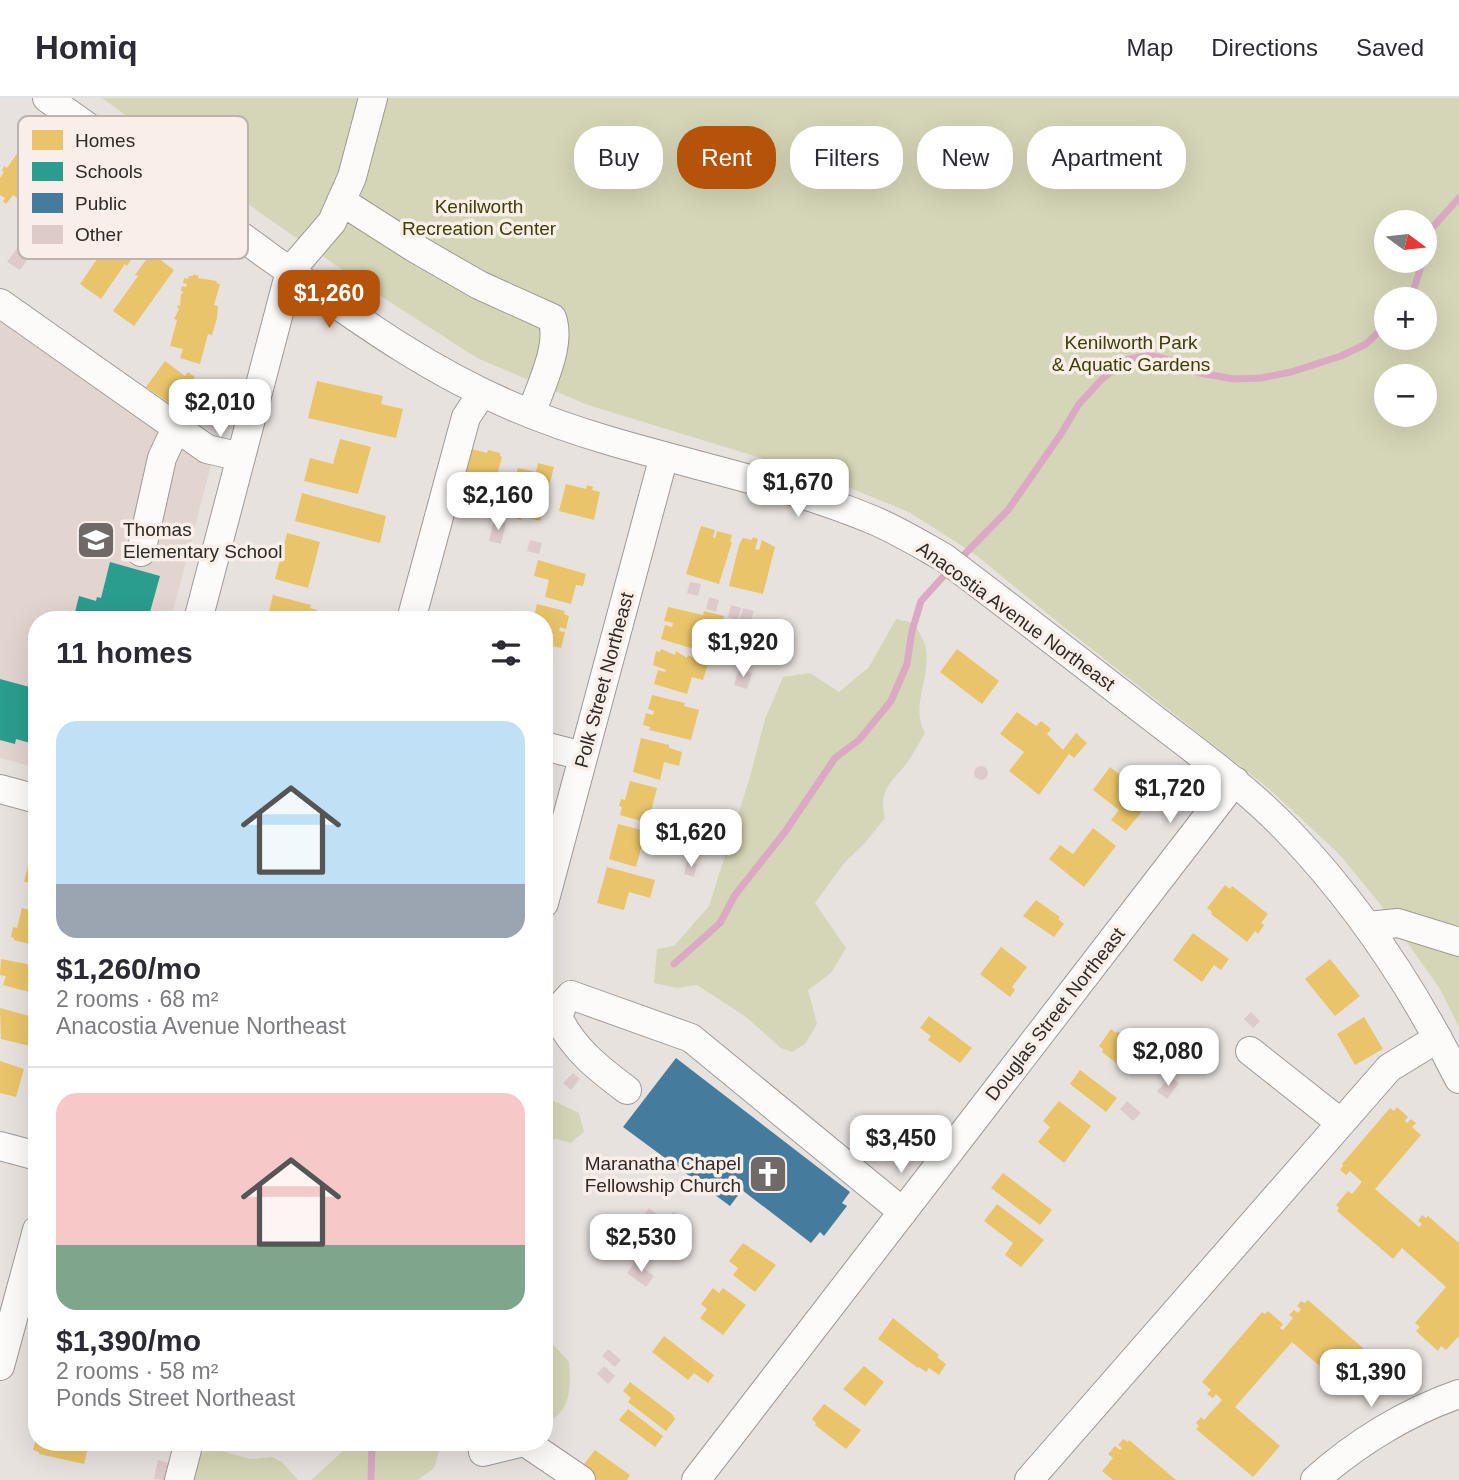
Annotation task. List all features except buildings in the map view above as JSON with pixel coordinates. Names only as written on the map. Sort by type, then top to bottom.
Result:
[{"type":"street","name":"Anacostia Avenue Northeast","points":[[47,98],[72,116]]},
{"type":"street","points":[[200,611],[290,271],[332,222],[352,177],[373,98]]},
{"type":"street","points":[[341,201],[479,285],[552,318],[557,331],[552,354],[531,414]]},
{"type":"street","name":"Anacostia Avenue Northeast","points":[[248,241],[367,327],[482,393],[599,439],[783,489],[847,510],[892,528],[943,557],[1235,781],[1294,837],[1368,926],[1420,1006],[1459,1079]]},
{"type":"street","points":[[0,303],[207,449],[241,457]]},
{"type":"street","points":[[413,611],[466,417],[482,393]]},
{"type":"street","points":[[141,552],[162,458],[176,428]]},
{"type":"street","name":"Polk Street Northeast","points":[[553,869],[664,456]]},
{"type":"street","points":[[553,748],[583,756]]},
{"type":"street","name":"Douglas Street Northeast","points":[[696,1480],[1235,781]]},
{"type":"street","points":[[0,789],[28,797]]},
{"type":"street","points":[[1368,926],[1398,923],[1459,942]]},
{"type":"street","points":[[627,1090],[587,1060],[564,1030],[558,1017],[563,1004],[571,995],[691,1038],[903,1212]]},
{"type":"street","points":[[1029,1480],[1389,1068],[1438,1038]]},
{"type":"street","points":[[1250,1051],[1341,1123]]},
{"type":"street","points":[[0,1146],[28,1154]]},
{"type":"street","points":[[0,1366],[28,1263]]},
{"type":"street","points":[[1315,1480],[1390,1426],[1459,1394]]},
{"type":"street","points":[[179,1480],[187,1451]]},
{"type":"street","points":[[484,1452],[488,1451]]},
{"type":"street","points":[[538,1451],[581,1480]]},
{"type":"shaded area","name":"Thomas Elementary School","points":[[0,314],[212,461],[173,611],[28,611],[28,766],[0,758]]},
{"type":"green space","name":"Kenilworth Park & Aquatic Gardens","points":[[102,98],[1459,98],[1459,1027],[1440,989],[1380,904],[1339,854],[1268,788],[976,555],[909,512],[823,477],[588,405],[477,358],[379,295],[248,204],[248,116],[127,116]]},
{"type":"green space","points":[[896,619],[914,623],[925,646],[927,660],[920,713],[925,733],[907,763],[887,788],[883,800],[885,818],[845,862],[815,903],[846,948],[831,973],[808,990],[817,1024],[805,1044],[792,1052],[781,1048],[746,1017],[697,985],[677,988],[654,983],[657,949],[674,946],[709,906],[750,777],[765,719],[783,677],[810,673],[839,692],[869,667]]},
{"type":"green space","points":[[553,1100],[579,1113],[584,1132],[571,1143],[553,1140]]},
{"type":"green space","points":[[553,1344],[569,1362],[570,1386],[564,1407],[554,1418]]},
{"type":"green space","points":[[206,1451],[222,1451],[250,1459],[272,1457],[282,1462],[298,1480],[188,1480],[196,1456]]},
{"type":"green space","points":[[439,1451],[434,1468],[418,1480],[311,1480],[342,1452]]},
{"type":"waterway","points":[[1437,222],[1459,198]]},
{"type":"waterway","points":[[1414,287],[1419,273]]},
{"type":"waterway","points":[[959,560],[1008,510],[1079,404],[1102,379],[1127,360],[1148,355],[1173,361],[1200,373],[1234,379],[1261,378],[1291,372],[1341,356],[1366,344],[1374,336]]},
{"type":"waterway","points":[[674,964],[720,923],[735,895],[785,832],[835,758],[859,740],[891,701],[907,664],[912,631],[921,601],[951,568]]},
{"type":"waterway","points":[[371,1480],[372,1451]]},
{"type":"place","name":"Thomas Elementary School","points":[[96,540]]},
{"type":"place","name":"Maranatha Chapel Fellowship Church","points":[[768,1174]]},
{"type":"park label","name":"Kenilworth Recreation Center","points":[[479,217]]}]
